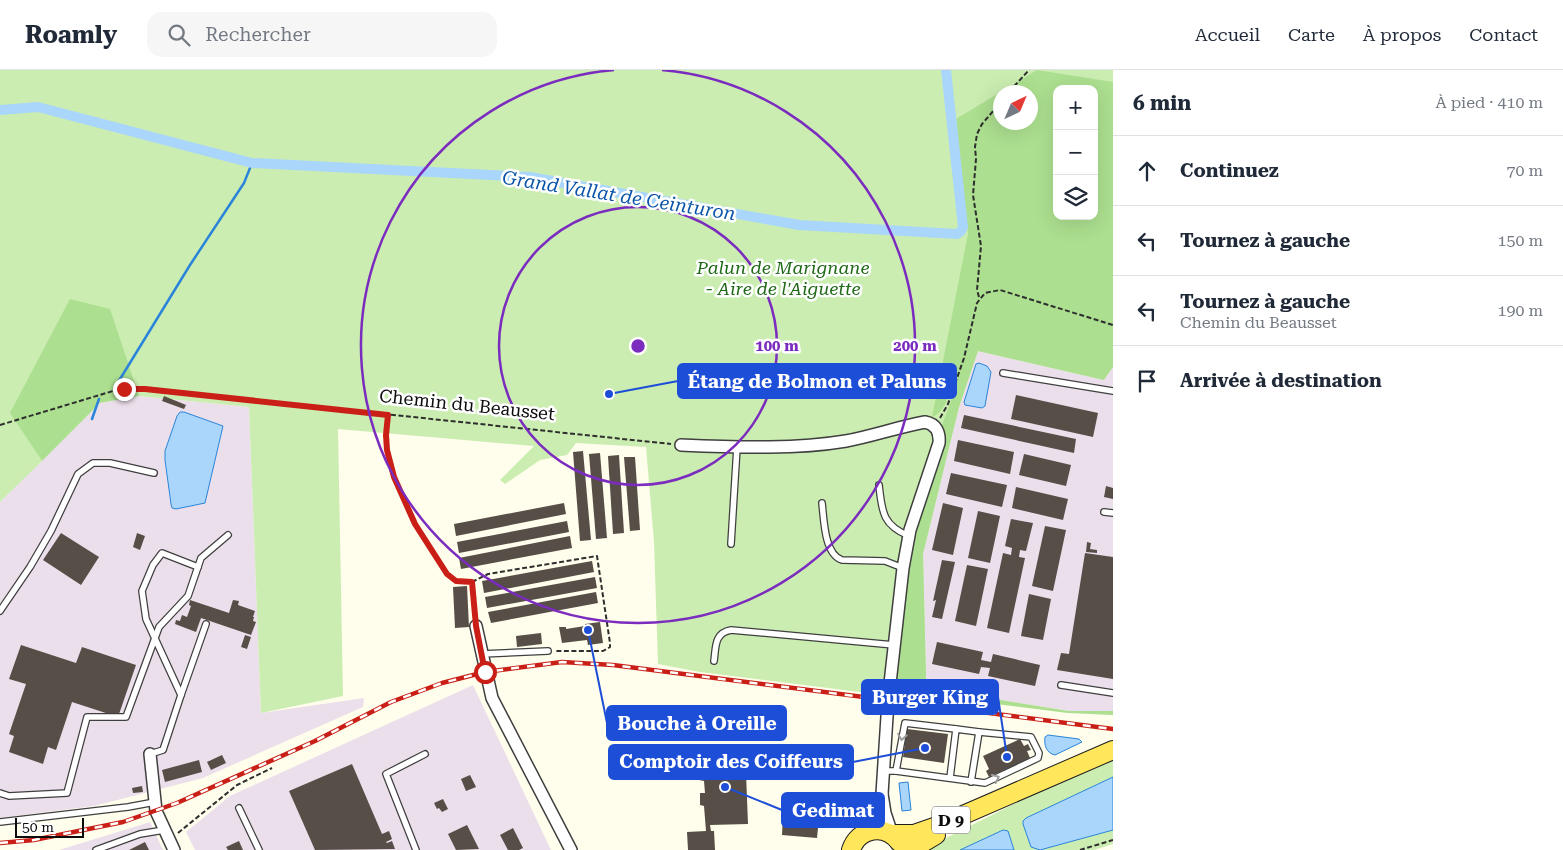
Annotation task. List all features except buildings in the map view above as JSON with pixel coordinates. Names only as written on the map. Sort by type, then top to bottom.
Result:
[{"type":"main road","name":"D 9","points":[[892,834],[914,834],[1113,750]]},
{"type":"main road","name":"D 9","points":[[911,850],[1007,796]]},
{"type":"main road","points":[[853,846],[868,831],[884,830],[898,840],[902,850]]},
{"type":"street","points":[[681,445],[737,447],[794,446],[844,441],[924,422],[933,424],[938,432],[939,443],[909,536],[903,568],[888,701],[882,794],[876,812],[853,846]]},
{"type":"street","points":[[476,626],[492,698],[570,850]]},
{"type":"street","points":[[150,754],[156,811],[174,850]]},
{"type":"street","points":[[882,794],[885,813],[892,834]]},
{"type":"lane","points":[[1003,373],[1113,391]]},
{"type":"lane","points":[[731,544],[737,447]]},
{"type":"lane","points":[[0,611],[30,567],[51,531],[78,474],[93,463],[110,463],[154,473]]},
{"type":"lane","points":[[879,485],[884,516],[899,532],[909,536]]},
{"type":"lane","points":[[822,503],[824,526],[830,549],[836,558],[842,560],[885,561],[903,568]]},
{"type":"lane","points":[[1104,512],[1113,513]]},
{"type":"lane","points":[[0,793],[9,796],[67,793],[88,717],[126,717],[159,628],[188,596],[201,558],[228,535]]},
{"type":"lane","points":[[181,695],[146,619],[142,591],[153,565],[162,553],[198,567]]},
{"type":"lane","points":[[150,754],[163,750],[206,624]]},
{"type":"lane","points":[[714,662],[717,640],[720,634],[731,630],[894,645]]},
{"type":"lane","points":[[481,654],[548,651]]},
{"type":"lane","points":[[1061,685],[1113,693]]},
{"type":"lane","points":[[884,771],[896,770],[971,782],[988,782],[1034,761],[1038,758],[1039,753],[1030,737],[905,723],[896,770]]},
{"type":"lane","points":[[950,778],[956,729]]},
{"type":"lane","points":[[971,782],[979,732]]},
{"type":"lane","points":[[416,850],[386,774],[425,754]]},
{"type":"lane","points":[[0,822],[128,808],[155,802]]},
{"type":"lane","points":[[239,808],[259,850]]},
{"type":"lane","points":[[96,850],[140,834],[166,834]]},
{"type":"path","points":[[1015,85],[1028,70]]},
{"type":"path","points":[[980,298],[977,290],[980,246],[973,195],[976,167],[975,147],[977,134],[982,124],[993,111]]},
{"type":"path","points":[[933,424],[944,412],[957,380],[970,336],[977,303],[985,293],[1000,290],[1113,325]]},
{"type":"path","name":"Chemin du Beausset","points":[[0,425],[124,389],[145,389],[681,445]]},
{"type":"path","points":[[388,415],[387,450],[394,477],[415,524],[447,574],[456,581],[472,582],[488,574],[597,556],[610,647],[603,651],[548,651]]},
{"type":"path","points":[[472,582],[476,626]]},
{"type":"path","points":[[166,834],[190,824],[237,785],[272,768]]},
{"type":"path","points":[[1080,850],[1113,840]]},
{"type":"shaded area","points":[[978,351],[1104,380],[1113,367],[1113,711],[1069,711],[925,688],[923,554],[959,407]]},
{"type":"shaded area","points":[[139,396],[249,407],[261,713],[364,698],[363,707],[203,778],[94,806],[0,818],[0,502],[100,403]]},
{"type":"shaded area","points":[[473,685],[551,850],[195,850],[186,832],[230,796]]},
{"type":"shaded area","points":[[150,822],[163,850],[59,850]]},
{"type":"green space","name":"Palun de Marignane - Aire de l'Aiguette","points":[[0,70],[1113,70],[1113,328],[1104,380],[978,351],[959,407],[923,554],[925,694],[892,691],[884,695],[700,672],[658,664],[654,542],[646,447],[576,443],[567,455],[540,460],[505,484],[500,480],[534,446],[338,429],[343,696],[261,713],[249,407],[139,396],[134,383],[13,417],[42,461],[0,502]]},
{"type":"green space","points":[[1037,70],[1113,82],[1113,367],[1104,380],[978,351],[959,407],[923,554],[925,688],[1069,711],[1113,711],[1113,715],[1068,713],[892,691],[909,549],[940,446],[942,425],[957,385],[953,384],[943,408],[932,417],[968,234],[956,119],[993,97],[993,130],[1038,130],[1038,85],[1012,85]]},
{"type":"green space","points":[[70,299],[110,309],[139,396],[100,403],[42,461],[10,413]]},
{"type":"green space","points":[[1113,757],[1113,844],[1094,850],[922,850],[1074,774]]},
{"type":"water","points":[[979,363],[987,366],[991,372],[985,406],[982,408],[965,405],[964,402],[976,364]]},
{"type":"water","points":[[180,412],[223,426],[205,503],[176,509],[172,508],[171,504],[165,451]]},
{"type":"water","points":[[1048,735],[1079,739],[1082,742],[1055,755],[1048,751],[1045,746],[1045,737]]},
{"type":"water","points":[[1113,777],[1113,830],[1040,850],[1031,847],[1023,824],[1026,818]]},
{"type":"water","points":[[908,782],[911,810],[902,811],[899,783]]},
{"type":"water","points":[[1003,830],[1008,831],[1014,850],[960,850]]},
{"type":"waterway","name":"Grand Vallat de Ceinturon","points":[[0,110],[38,107],[252,163],[530,177],[799,225],[957,234],[963,227],[946,70]]},
{"type":"waterway","points":[[117,384],[190,265],[244,183],[252,163]]},
{"type":"waterway","points":[[92,419],[99,399]]},
{"type":"railway","points":[[0,843],[34,840],[123,822],[177,803],[315,741],[391,702],[442,683],[485,672],[562,662],[613,665],[1113,729]]},
{"type":"place","name":"Étang de Bolmon et Paluns","points":[[609,394]]},
{"type":"place","name":"Bouche à Oreille","points":[[588,630]]},
{"type":"place","name":"Comptoir des Coiffeurs","points":[[925,748]]},
{"type":"place","name":"Burger King","points":[[1007,757]]},
{"type":"place","name":"Gedimat","points":[[725,787]]},
{"type":"route","points":[[124,389],[145,389],[388,415],[387,450],[394,477],[415,524],[447,574],[456,581],[472,582],[476,626],[485,672]]}]
